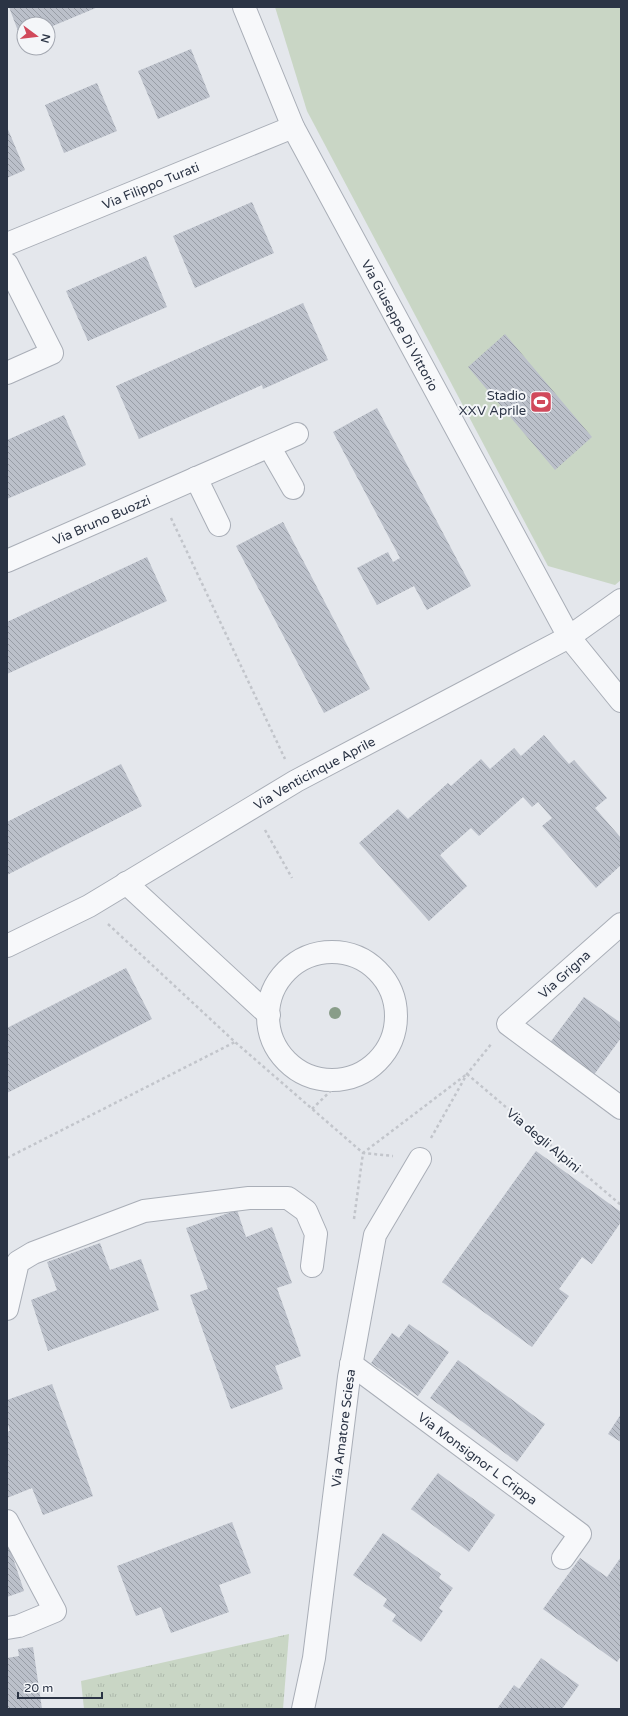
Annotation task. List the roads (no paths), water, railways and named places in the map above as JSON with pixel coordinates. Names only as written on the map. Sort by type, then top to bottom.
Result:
[{"type":"street","name":"Via Giuseppe Di Vittorio","points":[[244,7],[293,127],[569,637],[621,702]]},
{"type":"street","name":"Via Filippo Turati","points":[[7,244],[293,127]]},
{"type":"street","points":[[7,264],[52,353],[7,373]]},
{"type":"street","name":"Via Bruno Buozzi","points":[[7,561],[196,478],[270,448],[297,434]]},
{"type":"street","points":[[270,448],[293,488]]},
{"type":"street","points":[[196,478],[219,525]]},
{"type":"street","name":"Via Venticinque Aprile","points":[[7,946],[89,906],[296,781],[569,637],[621,600]]},
{"type":"street","points":[[126,883],[269,1015]]},
{"type":"street","name":"Via Grigna","points":[[621,924],[508,1024],[621,1108]]},
{"type":"street","points":[[332,951],[352,954],[371,964],[385,980],[394,999],[396,1020],[391,1041],[380,1059],[363,1072],[343,1079],[322,1079],[302,1073],[285,1060],[274,1042],[268,1022],[269,1015],[270,1001],[278,981],[292,965],[310,955],[332,951]]},
{"type":"street","name":"Via Amatore Sciesa","points":[[303,1709],[314,1658],[351,1364],[375,1235],[420,1159]]},
{"type":"street","points":[[7,1309],[18,1262],[33,1253],[144,1211],[249,1198],[288,1198],[306,1211],[316,1234],[312,1266]]},
{"type":"street","name":"Via Monsignor L Crippa","points":[[351,1364],[580,1534],[563,1558]]},
{"type":"street","points":[[7,1521],[55,1611],[13,1627]]},
{"type":"place","name":"Stadio XXV Aprile","points":[[541,402]]}]
